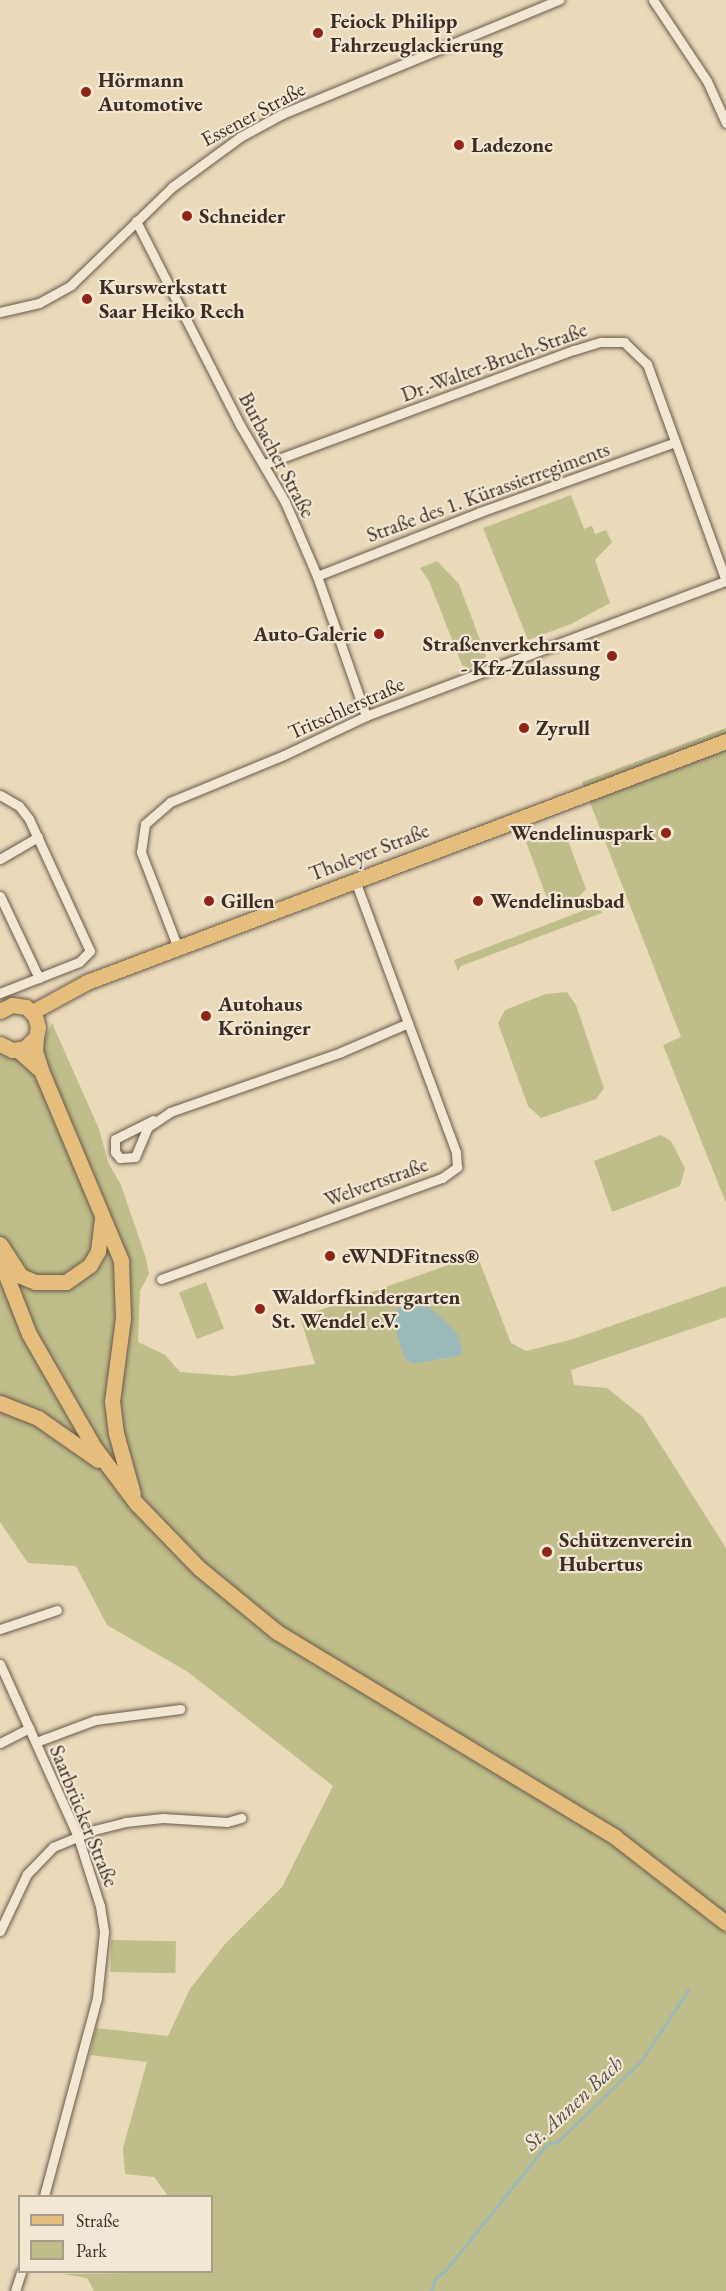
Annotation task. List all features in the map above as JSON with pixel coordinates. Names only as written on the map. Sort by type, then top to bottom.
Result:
[{"type":"main road","name":"Tholeyer Straße","points":[[32,1012],[87,982],[726,741]]},
{"type":"main road","points":[[0,1011],[19,1005],[32,1012],[38,1027],[35,1051],[122,1261],[123,1318],[112,1401],[116,1433],[136,1503]]},
{"type":"main road","points":[[18,1050],[36,1037]]},
{"type":"main road","points":[[0,1044],[18,1050],[44,1075]]},
{"type":"main road","points":[[0,1244],[21,1276],[35,1282],[66,1282],[90,1264],[98,1251],[102,1216]]},
{"type":"main road","points":[[0,1260],[29,1334],[50,1375],[108,1466],[136,1503],[199,1568],[229,1595],[277,1632],[344,1675],[615,1837],[726,1923]]},
{"type":"main road","points":[[0,1403],[38,1418],[108,1466]]},
{"type":"street","name":"Essener Straße","points":[[0,312],[39,303],[71,285],[136,221],[207,158],[282,114],[559,0]]},
{"type":"street","points":[[653,0],[702,72],[726,123]]},
{"type":"street","name":"Burbacher Straße","points":[[136,221],[240,425],[265,464],[317,576],[366,716]]},
{"type":"street","name":"Dr.-Walter-Bruch-Straße","points":[[265,464],[601,342],[624,342],[647,364],[673,443],[726,581]]},
{"type":"street","name":"Straße des 1. Kürassierregiments","points":[[317,576],[480,512],[673,443]]},
{"type":"street","name":"Tritschlerstraße","points":[[178,948],[141,852],[141,836],[153,814],[170,802],[284,755],[366,716],[726,581]]},
{"type":"street","points":[[0,795],[19,806],[38,837],[90,951],[79,962],[0,993]]},
{"type":"street","points":[[0,859],[38,837]]},
{"type":"street","name":"Welvertstraße","points":[[161,1279],[452,1173],[459,1159],[355,880]]},
{"type":"street","points":[[0,896],[39,978]]},
{"type":"street","points":[[153,1120],[135,1157],[120,1158],[115,1152],[115,1139],[153,1120],[408,1023]]},
{"type":"street","points":[[0,1629],[57,1610]]},
{"type":"street","name":"Saarbrücker Straße","points":[[0,1664],[78,1837],[100,1906],[102,1962],[44,2195]]},
{"type":"street","points":[[36,1742],[95,1720],[180,1709]]},
{"type":"street","points":[[0,1743],[29,1728]]},
{"type":"street","points":[[0,1931],[27,1874],[53,1847],[125,1822],[163,1818],[227,1822],[241,1818]]},
{"type":"street","points":[[15,2291],[20,2273]]},
{"type":"green space","points":[[571,495],[584,529],[592,526],[595,534],[606,530],[612,542],[595,560],[610,603],[571,624],[528,640],[483,528]]},
{"type":"green space","points":[[437,561],[459,584],[486,656],[481,663],[468,668],[462,665],[429,581],[420,568]]},
{"type":"green space","points":[[726,728],[726,1203],[663,1045],[681,1037],[582,782]]},
{"type":"green space","points":[[552,833],[564,835],[568,841],[586,889],[577,899],[551,909],[526,842]]},
{"type":"green space","points":[[598,905],[602,913],[461,966],[458,971],[454,960]]},
{"type":"green space","points":[[567,992],[576,1005],[604,1088],[596,1099],[541,1118],[528,1106],[498,1023],[505,1010],[546,994]]},
{"type":"green space","points":[[52,1023],[99,1129],[108,1162],[121,1185],[146,1258],[149,1274],[140,1291],[138,1342],[165,1355],[180,1372],[233,1376],[315,1364],[300,1317],[477,1255],[511,1343],[526,1351],[570,1340],[726,1286],[726,1317],[571,1370],[574,1385],[607,1388],[643,1417],[726,1548],[726,2291],[94,2291],[87,2278],[62,2274],[213,2273],[213,2195],[167,2195],[154,2177],[125,2174],[123,2148],[147,2062],[90,2055],[96,2028],[168,2036],[190,1989],[225,1944],[282,1887],[333,1786],[188,1672],[107,1625],[76,1566],[28,1563],[0,1522],[0,1051],[42,1044]],"holes":[[[459,1356],[413,1364],[405,1359]]]},
{"type":"green space","points":[[661,1135],[671,1141],[685,1168],[680,1186],[612,1212],[594,1161]]},
{"type":"green space","points":[[206,1282],[224,1329],[197,1339],[179,1292]]},
{"type":"green space","points":[[111,1940],[176,1941],[175,1973],[110,1972]]},
{"type":"water","points":[[416,1298],[438,1314],[458,1335],[463,1352],[459,1356],[413,1364],[405,1359],[391,1317],[401,1305]]},
{"type":"waterway","name":"St. Annen Bach","points":[[431,2291],[435,2278],[444,2272],[547,2144],[557,2142],[640,2062],[688,1990]]},
{"type":"place","name":"Feiock Philipp Fahrzeuglackierung","points":[[318,33]]},
{"type":"place","name":"Hörmann Automotive","points":[[86,92]]},
{"type":"place","name":"Ladezone","points":[[459,145]]},
{"type":"place","name":"Schneider","points":[[187,216]]},
{"type":"place","name":"Kurswerkstatt Saar Heiko Rech","points":[[87,299]]},
{"type":"place","name":"Auto-Galerie","points":[[379,634]]},
{"type":"place","name":"Straßenverkehrsamt - Kfz-Zulassung","points":[[612,656]]},
{"type":"place","name":"Zyrull","points":[[524,728]]},
{"type":"place","name":"Wendelinuspark","points":[[666,833]]},
{"type":"place","name":"Gillen","points":[[209,901]]},
{"type":"place","name":"Wendelinusbad","points":[[478,901]]},
{"type":"place","name":"Autohaus Kröninger","points":[[206,1016]]},
{"type":"place","name":"eWNDFitness®","points":[[330,1256]]},
{"type":"place","name":"Waldorfkindergarten St. Wendel e.V.","points":[[260,1309]]},
{"type":"place","name":"Schützenverein Hubertus","points":[[547,1552]]}]
